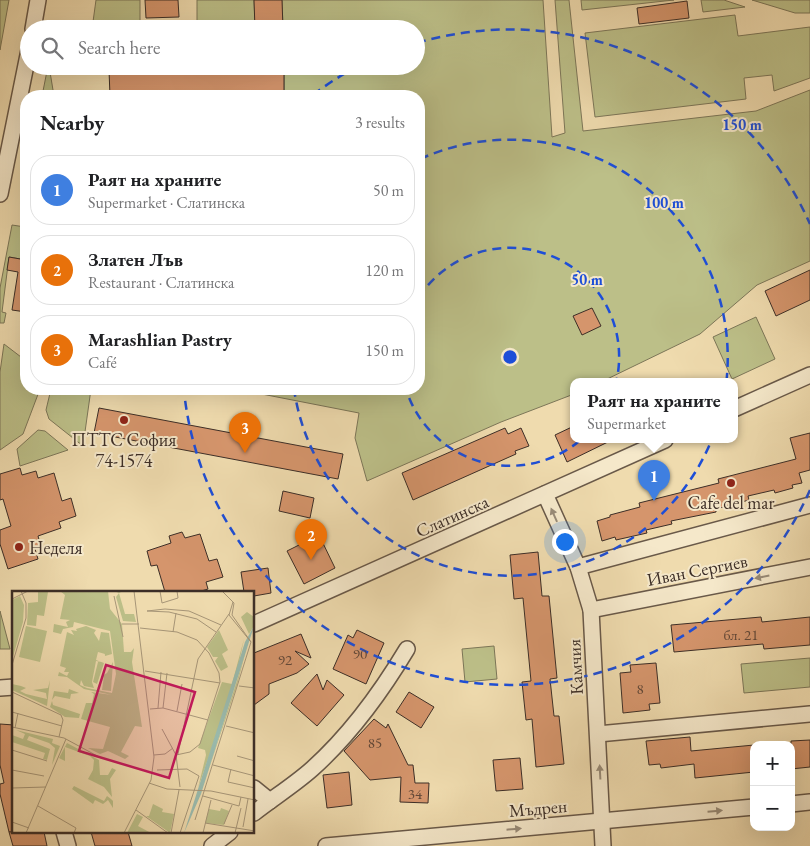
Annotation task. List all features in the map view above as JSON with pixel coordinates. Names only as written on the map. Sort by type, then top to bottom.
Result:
[{"type":"street","points":[[35,20],[38,0]]},
{"type":"street","points":[[21,90],[24,75]]},
{"type":"street","points":[[0,194],[20,95]]},
{"type":"street","points":[[738,407],[810,375]]},
{"type":"street","name":"Слатинска","points":[[255,624],[658,443]]},
{"type":"street","name":"Камчия","points":[[545,494],[578,567],[591,610],[602,846]]},
{"type":"street","points":[[578,567],[810,505]]},
{"type":"street","name":"Иван Сергиев","points":[[591,610],[810,567]]},
{"type":"street","points":[[255,812],[311,770],[348,734],[380,694],[408,649]]},
{"type":"street","points":[[598,734],[810,714]]},
{"type":"street","points":[[255,789],[270,801]]},
{"type":"street","points":[[795,804],[810,802]]},
{"type":"street","name":"Мъдрен","points":[[326,846],[750,807]]},
{"type":"green space","points":[[0,0],[9,0],[0,50]]},
{"type":"green space","points":[[96,0],[140,0],[140,20],[93,20]]},
{"type":"green space","points":[[197,0],[254,0],[255,20],[197,20]]},
{"type":"green space","points":[[282,0],[543,0],[552,137],[565,133],[555,0],[569,0],[583,131],[756,111],[810,90],[810,261],[757,285],[700,334],[609,378],[570,378],[570,396],[501,422],[367,481],[355,438],[359,413],[267,395],[425,395],[425,90],[284,90],[284,75],[425,75],[425,20],[283,20]]},
{"type":"green space","points":[[581,0],[674,0],[582,10]]},
{"type":"green space","points":[[701,0],[724,0],[745,7],[703,12]]},
{"type":"green space","points":[[752,0],[810,0],[810,13],[795,13]]},
{"type":"green space","points":[[735,15],[738,36],[810,27],[810,78],[774,91],[772,75],[744,78],[746,99],[595,117],[585,33]]},
{"type":"green space","points":[[46,75],[50,75],[53,90],[43,90]]},
{"type":"green space","points":[[12,225],[20,226],[20,259],[9,257],[2,312],[6,313],[4,323],[0,323],[0,288]]},
{"type":"green space","points":[[756,317],[775,359],[732,378],[713,337]]},
{"type":"green space","points":[[4,344],[20,356],[20,395],[38,395],[23,434],[0,450],[0,372]]},
{"type":"green space","points":[[50,395],[90,395],[83,446],[49,419],[46,410]]},
{"type":"green space","points":[[38,430],[45,431],[68,450],[20,466],[17,449]]},
{"type":"green space","points":[[0,611],[10,649],[0,649]]},
{"type":"green space","points":[[494,646],[497,679],[465,682],[462,649]]},
{"type":"green space","points":[[810,658],[810,687],[744,693],[741,664]]},
{"type":"building","points":[[145,0],[178,0],[179,17],[146,18]]},
{"type":"building","points":[[254,0],[282,0],[283,20],[255,20]]},
{"type":"building","points":[[687,1],[689,18],[639,24],[637,8]]},
{"type":"building","points":[[109,75],[284,75],[284,90],[110,90]]},
{"type":"building","points":[[9,257],[20,259],[20,311],[12,310],[18,272],[7,270]]},
{"type":"building","points":[[810,270],[810,300],[776,316],[765,291]]},
{"type":"building","points":[[592,308],[601,326],[582,335],[573,316]]},
{"type":"building","points":[[99,408],[343,454],[338,479],[94,433]]},
{"type":"building","points":[[505,428],[508,434],[521,428],[529,446],[515,451],[516,454],[413,500],[402,473]]},
{"type":"building","points":[[570,428],[570,443],[606,443],[567,462],[555,435]]},
{"type":"building","points":[[810,433],[810,470],[799,473],[802,483],[792,485],[793,488],[775,493],[774,490],[748,496],[749,500],[716,509],[716,512],[671,521],[672,524],[646,530],[647,533],[616,540],[615,537],[602,541],[597,521],[610,517],[610,515],[640,507],[639,503],[719,483],[718,479],[796,459],[790,438]]},
{"type":"building","points":[[20,468],[22,475],[36,471],[38,478],[54,473],[62,501],[71,498],[76,516],[59,522],[61,528],[38,536],[41,547],[35,549],[38,559],[8,569],[0,544],[0,530],[11,526],[3,499],[0,500],[0,474]]},
{"type":"building","points":[[283,491],[314,498],[310,518],[279,511]]},
{"type":"building","points":[[182,532],[185,538],[200,534],[209,561],[217,559],[223,577],[206,582],[208,589],[201,591],[165,591],[157,565],[151,566],[147,551],[171,543],[169,536]]},
{"type":"building","points":[[319,535],[335,568],[304,584],[287,551]]},
{"type":"building","points":[[538,552],[542,596],[549,596],[557,678],[550,679],[554,716],[559,716],[564,764],[536,767],[532,719],[526,720],[522,682],[531,681],[523,598],[514,599],[510,555]]},
{"type":"building","points":[[268,568],[271,593],[255,596],[255,591],[244,591],[241,572]]},
{"type":"building","points":[[761,617],[762,622],[810,617],[810,645],[764,649],[763,644],[674,652],[671,625]]},
{"type":"building","points":[[357,630],[384,643],[366,684],[333,669],[348,635],[353,638]]},
{"type":"building","points":[[301,634],[311,658],[295,651],[309,664],[297,673],[269,684],[269,694],[255,704],[255,653]]},
{"type":"building","points":[[656,663],[660,703],[649,704],[650,710],[623,713],[620,673],[631,672],[630,665]]},
{"type":"building","points":[[317,674],[323,690],[327,680],[344,695],[317,726],[291,703]]},
{"type":"building","points":[[409,692],[434,707],[421,728],[396,712]]},
{"type":"building","points":[[374,719],[386,728],[388,724],[408,765],[413,765],[415,783],[429,783],[428,803],[400,802],[401,777],[370,780],[344,751]]},
{"type":"building","points":[[0,724],[12,725],[12,832],[9,832],[0,794],[0,784],[4,783],[0,765]]},
{"type":"building","points":[[690,737],[691,751],[750,745],[750,772],[695,778],[694,764],[661,768],[660,764],[649,765],[646,741]]},
{"type":"building","points":[[810,740],[810,767],[795,769],[795,741],[791,741]]},
{"type":"building","points":[[520,758],[523,789],[496,791],[493,760]]},
{"type":"building","points":[[349,772],[352,805],[327,808],[323,775]]},
{"type":"building","points":[[9,832],[12,832],[12,834],[44,834],[47,846],[13,846]]},
{"type":"building","points":[[92,834],[129,834],[132,846],[95,846]]},
{"type":"place","name":"ПТТС София 74-1574","points":[[124,420]]},
{"type":"place","name":"Marashlian Pastry","points":[[245,453]]},
{"type":"place","name":"Cafe del mar","points":[[731,483]]},
{"type":"place","name":"Раят на храните","points":[[654,501]]},
{"type":"place","name":"Неделя","points":[[19,547]]},
{"type":"place","name":"Златен Лъв","points":[[311,560]]}]
